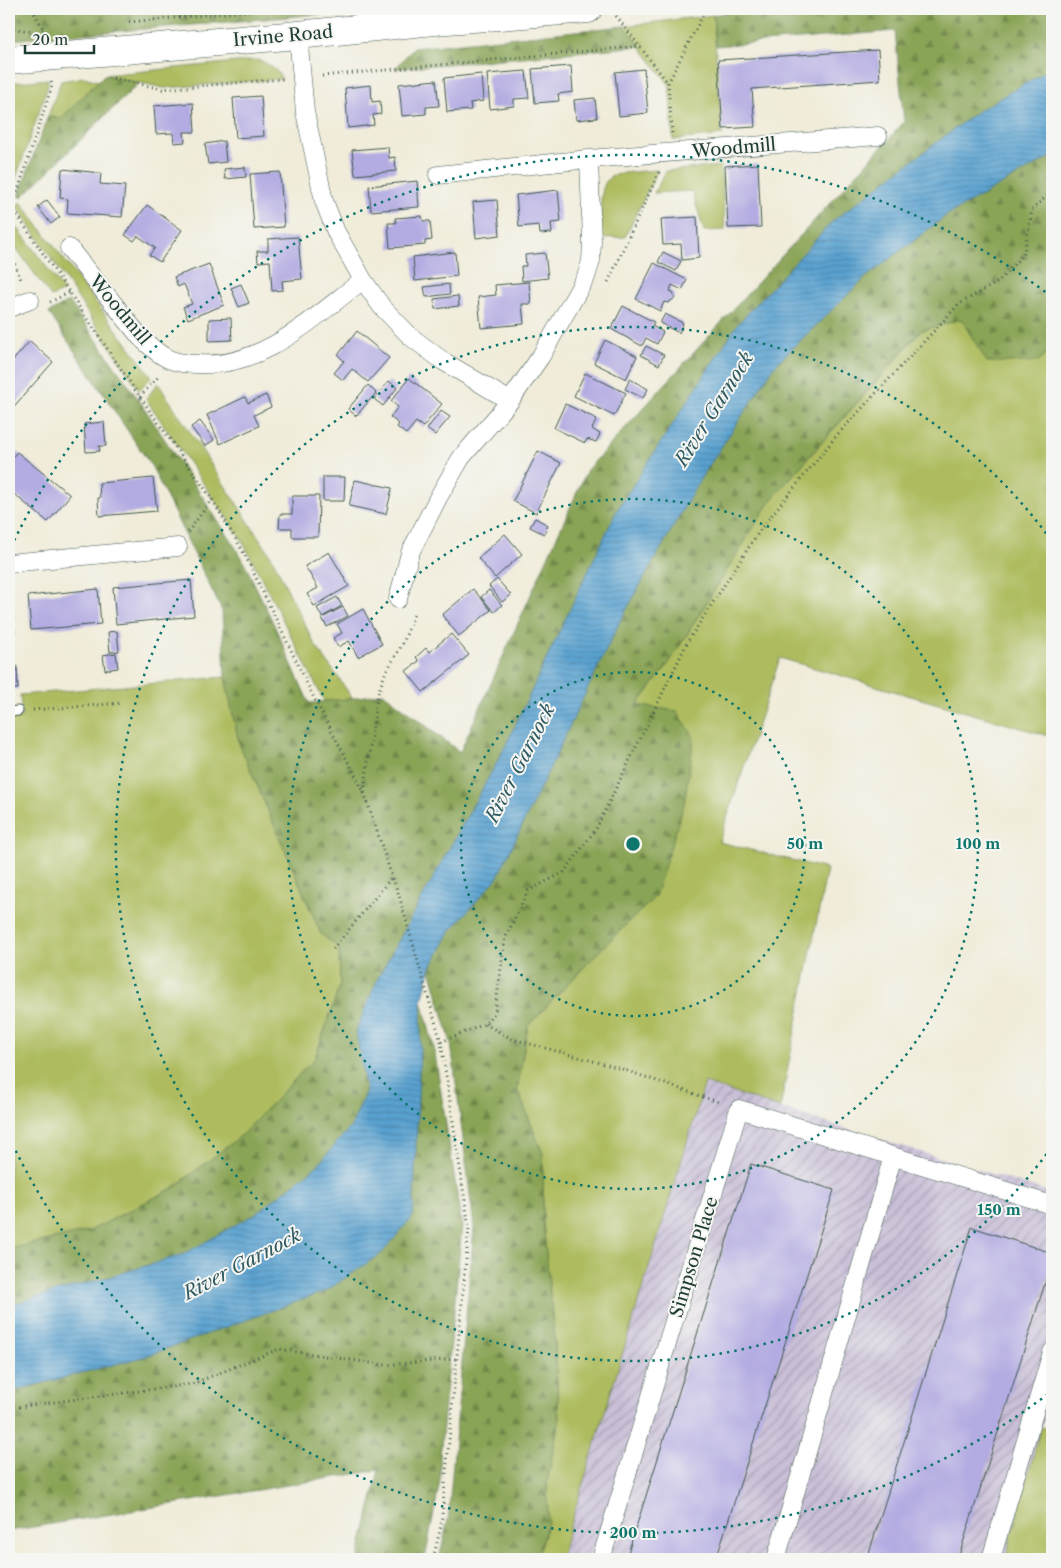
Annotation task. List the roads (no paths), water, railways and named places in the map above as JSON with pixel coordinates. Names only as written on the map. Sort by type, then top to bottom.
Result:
[{"type":"main road","name":"Irvine Road","points":[[9,60],[298,35],[433,15],[588,9]]},
{"type":"street","points":[[298,35],[304,112],[324,201],[336,232],[363,280],[382,307],[410,337],[442,361],[510,401]]},
{"type":"street","name":"Woodmill","points":[[438,175],[590,159],[878,136]]},
{"type":"street","points":[[398,599],[410,553],[461,458],[510,401],[541,356],[586,277],[591,261],[592,242],[590,159]]},
{"type":"street","name":"Woodmill","points":[[69,248],[141,338],[155,350],[172,361],[208,365],[230,362],[251,356],[277,344],[363,280]]},
{"type":"street","points":[[9,308],[30,300]]},
{"type":"street","points":[[9,563],[178,547]]},
{"type":"street","name":"Simpson Place","points":[[601,1559],[739,1109],[893,1156]]},
{"type":"street","points":[[776,1559],[893,1156],[1052,1206]]},
{"type":"street","points":[[992,1559],[1052,1352]]},
{"type":"water","name":"River Garnock","points":[[1052,68],[1052,156],[947,215],[866,277],[775,365],[697,484],[620,621],[497,878],[451,930],[430,969],[422,1001],[413,1216],[382,1253],[326,1291],[146,1356],[9,1392],[9,1305],[182,1255],[255,1214],[317,1166],[352,1125],[366,1091],[356,1031],[378,978],[502,753],[617,510],[737,325],[833,221],[978,111]]}]
